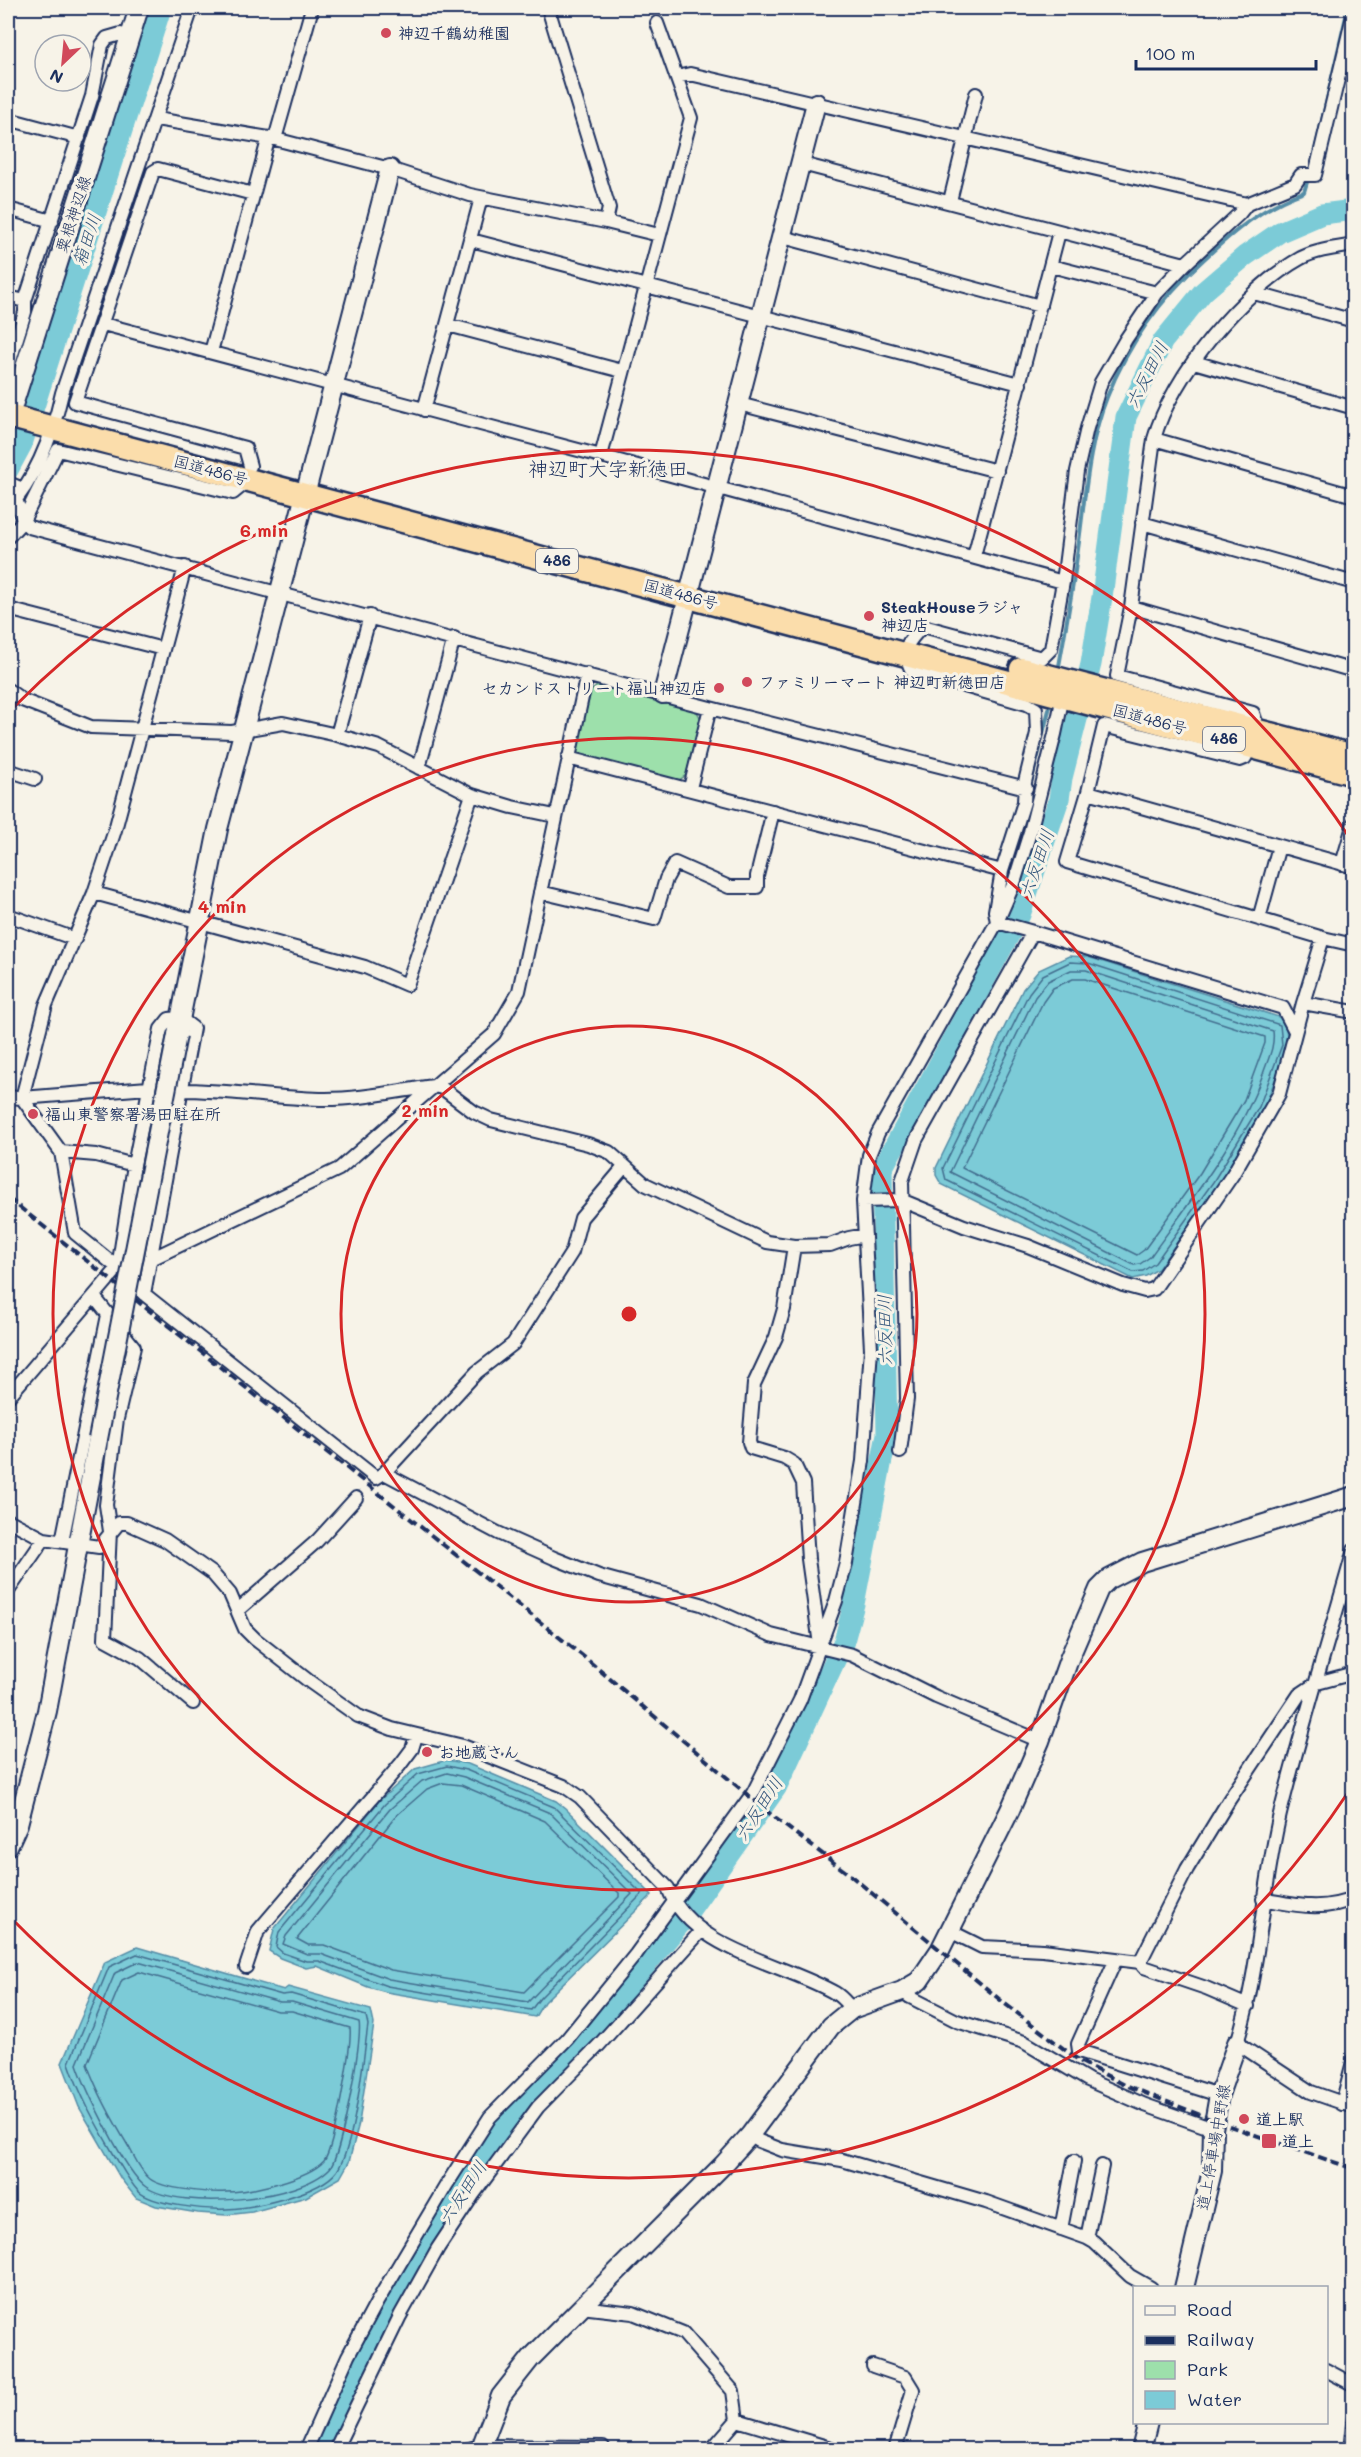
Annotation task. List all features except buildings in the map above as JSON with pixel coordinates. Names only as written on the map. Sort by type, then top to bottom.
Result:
[{"type":"highway","name":"国道486号","points":[[12,412],[1255,739],[1353,774]]},
{"type":"highway","name":"国道486号","points":[[1255,739],[1353,756]]},
{"type":"street","name":"粟根神辺線","points":[[12,412],[139,8]]},
{"type":"street","points":[[8,508],[16,489],[33,471],[53,421],[192,8]]},
{"type":"street","points":[[210,352],[253,194],[312,8]]},
{"type":"street","points":[[548,8],[609,208],[606,222]]},
{"type":"street","points":[[999,922],[995,911],[1002,871],[1014,840],[1024,802],[1037,733],[1036,709],[1027,704],[912,671],[906,647],[923,626],[1042,658],[1051,649],[1063,582],[1077,471],[1098,392],[1126,339],[1157,293],[1185,264],[1239,214],[1246,204],[1295,184],[1301,176],[1315,175],[1353,12]]},
{"type":"street","points":[[602,456],[622,371],[691,118],[657,23]]},
{"type":"street","points":[[8,367],[25,312],[25,302],[92,96],[102,45],[107,38],[121,34],[129,37]]},
{"type":"street","points":[[677,77],[690,74],[1246,204]]},
{"type":"street","points":[[950,201],[976,94]]},
{"type":"street","points":[[663,694],[816,103]]},
{"type":"street","points":[[156,118],[271,140],[390,170],[481,198],[606,222],[658,235]]},
{"type":"street","points":[[8,119],[79,138]]},
{"type":"street","points":[[802,164],[1185,264]]},
{"type":"street","points":[[8,537],[22,521],[58,450],[233,493],[249,473],[245,448],[75,402],[153,172],[158,169],[253,194]]},
{"type":"street","points":[[70,1543],[98,1439],[218,829],[246,729],[306,488],[390,170]]},
{"type":"street","points":[[424,410],[481,198]]},
{"type":"street","points":[[8,210],[52,221]]},
{"type":"street","points":[[974,556],[1059,231]]},
{"type":"street","points":[[783,237],[1040,306]]},
{"type":"street","points":[[471,240],[1020,384]]},
{"type":"street","points":[[1353,245],[1328,249],[1302,258],[1254,293],[1223,324],[1171,395],[1160,418],[1154,440],[1131,607],[1117,676],[1253,713],[1255,739],[1245,758],[1240,760],[1104,726],[1088,792],[1067,862],[1353,945]]},
{"type":"street","points":[[1050,266],[1157,293]]},
{"type":"street","points":[[1254,293],[1353,321]]},
{"type":"street","points":[[8,297],[25,302]]},
{"type":"street","points":[[103,324],[602,456],[1063,582]]},
{"type":"street","points":[[448,325],[622,371]]},
{"type":"street","points":[[1194,362],[1353,408]]},
{"type":"street","points":[[739,404],[997,471]]},
{"type":"street","points":[[1154,440],[1353,496]]},
{"type":"street","points":[[16,489],[22,521],[29,527],[281,592],[711,708],[1026,788]]},
{"type":"street","points":[[1142,523],[1353,581]]},
{"type":"street","points":[[22,1098],[46,1005],[94,893],[115,830],[185,567]]},
{"type":"street","points":[[1131,607],[1353,671]]},
{"type":"street","points":[[8,609],[163,649]]},
{"type":"street","points":[[337,735],[370,616]]},
{"type":"street","points":[[419,768],[454,638]]},
{"type":"street","points":[[151,1259],[339,1169],[494,1034],[519,991],[587,674]]},
{"type":"street","points":[[8,690],[22,700],[91,727],[232,732],[255,730],[283,723],[337,735],[379,747],[472,795],[512,807],[555,816]]},
{"type":"street","points":[[306,2450],[348,2356],[377,2302],[490,2117],[567,2039],[675,1904],[753,1793],[800,1700],[836,1601],[846,1563],[863,1461],[871,1349],[865,1235],[869,1155],[878,1133],[999,922],[1024,856],[1066,691]]},
{"type":"street","points":[[690,788],[711,708]]},
{"type":"street","points":[[568,758],[1002,871]]},
{"type":"street","points":[[8,770],[35,779]]},
{"type":"street","points":[[1088,792],[1348,866],[1353,822]]},
{"type":"street","points":[[94,893],[365,967],[407,985],[472,795]]},
{"type":"street","points":[[540,892],[654,919],[666,879],[675,863],[729,887],[757,887],[757,876],[773,811]]},
{"type":"street","points":[[1260,915],[1279,846]]},
{"type":"street","points":[[8,915],[75,939]]},
{"type":"street","points":[[999,922],[1283,1008],[1296,1031]]},
{"type":"street","points":[[900,1452],[907,1399],[898,1200],[902,1181],[916,1140],[1031,932]]},
{"type":"street","points":[[865,1201],[898,1200],[964,1226],[1028,1246],[1123,1285],[1145,1291],[1154,1289],[1233,1174],[1279,1095],[1323,938]]},
{"type":"street","points":[[1303,1003],[1353,1012]]},
{"type":"street","points":[[8,1397],[95,1298],[118,1268],[148,1088],[161,1029],[170,1019],[179,1027],[193,1028],[144,1293]]},
{"type":"street","points":[[182,1090],[211,1090],[321,1100],[434,1086],[442,1088],[474,1112],[491,1120],[588,1144],[609,1152],[645,1184],[767,1242],[794,1246],[830,1245],[865,1235]]},
{"type":"street","points":[[8,1097],[22,1098],[148,1088]]},
{"type":"street","points":[[22,1098],[61,1152],[75,1233],[118,1268],[144,1293],[376,1478],[384,1473],[477,1372],[513,1344],[572,1251],[581,1218],[624,1167]]},
{"type":"street","points":[[61,1152],[96,1155],[134,1165]]},
{"type":"street","points":[[794,1246],[784,1309],[776,1337],[754,1384],[749,1442],[751,1448],[784,1458],[794,1464],[803,1482],[808,1559],[820,1646]]},
{"type":"street","points":[[95,1298],[134,1347],[117,1419],[106,1505],[110,1532],[107,1550],[105,1639],[140,1658],[193,1702]]},
{"type":"street","points":[[8,1846],[18,1824],[47,1711],[70,1543],[108,1315]]},
{"type":"street","points":[[384,1473],[498,1533],[563,1562],[599,1576],[700,1604],[771,1635],[852,1655],[936,1697],[1040,1741]]},
{"type":"street","points":[[603,2447],[475,2448],[501,2396],[531,2358],[723,2165],[750,2135],[831,2026],[852,2009],[902,1991],[919,1981],[940,1950],[1010,1810],[1040,1741],[1069,1659],[1099,1589],[1109,1580],[1142,1562],[1353,1496]]},
{"type":"street","points":[[238,1610],[317,1541],[356,1498]]},
{"type":"street","points":[[8,1520],[44,1539],[99,1547],[119,1523],[127,1523],[165,1540],[212,1573],[230,1594],[245,1629],[310,1682],[358,1716],[392,1730],[463,1746],[564,1786],[580,1797],[668,1888],[675,1904],[700,1928],[737,1952],[770,1963],[837,1994],[852,2009]]},
{"type":"street","points":[[8,1591],[44,1539]]},
{"type":"street","points":[[1353,1550],[1280,1814],[1263,1899],[1248,2006],[1237,2043],[1311,2092],[1348,2105],[1353,2058]]},
{"type":"street","points":[[1140,1962],[1187,1869],[1229,1800],[1299,1695],[1317,1683],[1353,1673]]},
{"type":"street","points":[[246,1967],[258,1931],[400,1766],[412,1749],[416,1736]]},
{"type":"street","points":[[1263,1899],[1295,1905],[1325,1906],[1353,1898]]},
{"type":"street","points":[[335,2450],[400,2316],[438,2248],[473,2195],[538,2107],[599,2045],[700,1928]]},
{"type":"street","points":[[950,1931],[982,1947],[1043,1950],[1140,1962],[1144,1967],[1206,1988],[1248,2006]]},
{"type":"street","points":[[1116,1959],[1078,2044],[1079,2051],[1218,2095]]},
{"type":"street","points":[[902,1991],[957,2021],[1024,2042],[1088,2080],[1144,2105],[1213,2128]]},
{"type":"street","name":"道上停車場中野線","points":[[1184,2286],[1212,2171],[1213,2128],[1218,2095],[1237,2043]]},
{"type":"street","points":[[750,2135],[782,2150],[842,2160],[986,2202],[1087,2238],[1130,2276],[1148,2286]]},
{"type":"street","points":[[1061,2229],[1074,2161]]},
{"type":"street","points":[[1087,2238],[1102,2166]]},
{"type":"street","points":[[581,2307],[633,2313],[683,2334],[733,2391],[737,2420],[711,2450]]},
{"type":"street","points":[[873,2366],[905,2377],[913,2390],[895,2450]]},
{"type":"street","points":[[1328,2371],[1353,2385]]},
{"type":"street","points":[[1350,2450],[1353,2416]]},
{"type":"street","points":[[737,2420],[829,2448]]},
{"type":"street","points":[[1141,2450],[1148,2424]]},
{"type":"green space","points":[[598,685],[696,710],[701,719],[686,775],[678,781],[581,756],[576,751],[591,691]]},
{"type":"water","points":[[1069,956],[1088,957],[1285,1019],[1288,1045],[1264,1109],[1218,1185],[1158,1269],[1146,1276],[1133,1279],[941,1184],[936,1175],[936,1168],[1023,989],[1039,970]]},
{"type":"water","points":[[447,1760],[468,1764],[556,1801],[652,1895],[544,2002],[535,2017],[386,1992],[317,1966],[306,1968],[269,1951],[274,1929],[380,1800],[415,1769]]},
{"type":"water","points":[[137,1947],[284,1990],[288,1987],[371,2010],[374,2024],[359,2123],[349,2162],[340,2178],[306,2197],[252,2212],[226,2215],[156,2206],[136,2198],[121,2179],[79,2107],[62,2063],[105,1962]]},
{"type":"waterway","name":"箱田川","points":[[8,470],[22,444],[161,8]]},
{"type":"waterway","points":[[1314,155],[1348,8]]},
{"type":"waterway","points":[[1059,666],[1091,453],[1095,434],[1115,377],[1147,323],[1173,290],[1226,239],[1250,220],[1276,204],[1304,192],[1308,179]]},
{"type":"waterway","name":"六反田川","points":[[321,2450],[374,2332],[518,2106],[594,2027],[680,1924],[776,1788],[844,1641],[854,1604],[887,1434],[882,1169],[1020,915],[1059,799],[1062,778],[1091,664],[1126,417],[1163,341],[1203,292],[1245,256],[1280,232],[1322,214],[1354,210]]},
{"type":"waterway","points":[[1042,737],[1050,706]]},
{"type":"waterway","points":[[1031,782],[1040,748]]},
{"type":"railway","points":[[8,1198],[584,1657],[775,1818],[850,1875],[1004,2003],[1081,2062],[1123,2084],[1215,2121],[1354,2169]]},
{"type":"place","name":"神辺千鶴幼稚園","points":[[386,33]]},
{"type":"place","name":"SteakHouseラジャ 神辺店","points":[[869,616]]},
{"type":"place","name":"ファミリーマート 神辺町新徳田店","points":[[747,682]]},
{"type":"place","name":"セカンドストリート福山神辺店","points":[[719,688]]},
{"type":"place","name":"福山東警察署湯田駐在所","points":[[33,1114]]},
{"type":"place","name":"お地蔵さん","points":[[427,1752]]},
{"type":"place","name":"道上駅","points":[[1244,2119]]},
{"type":"place","name":"道上","points":[[1269,2141]]},
{"type":"district","name":"神辺町大字新徳田","points":[[608,469]]}]
